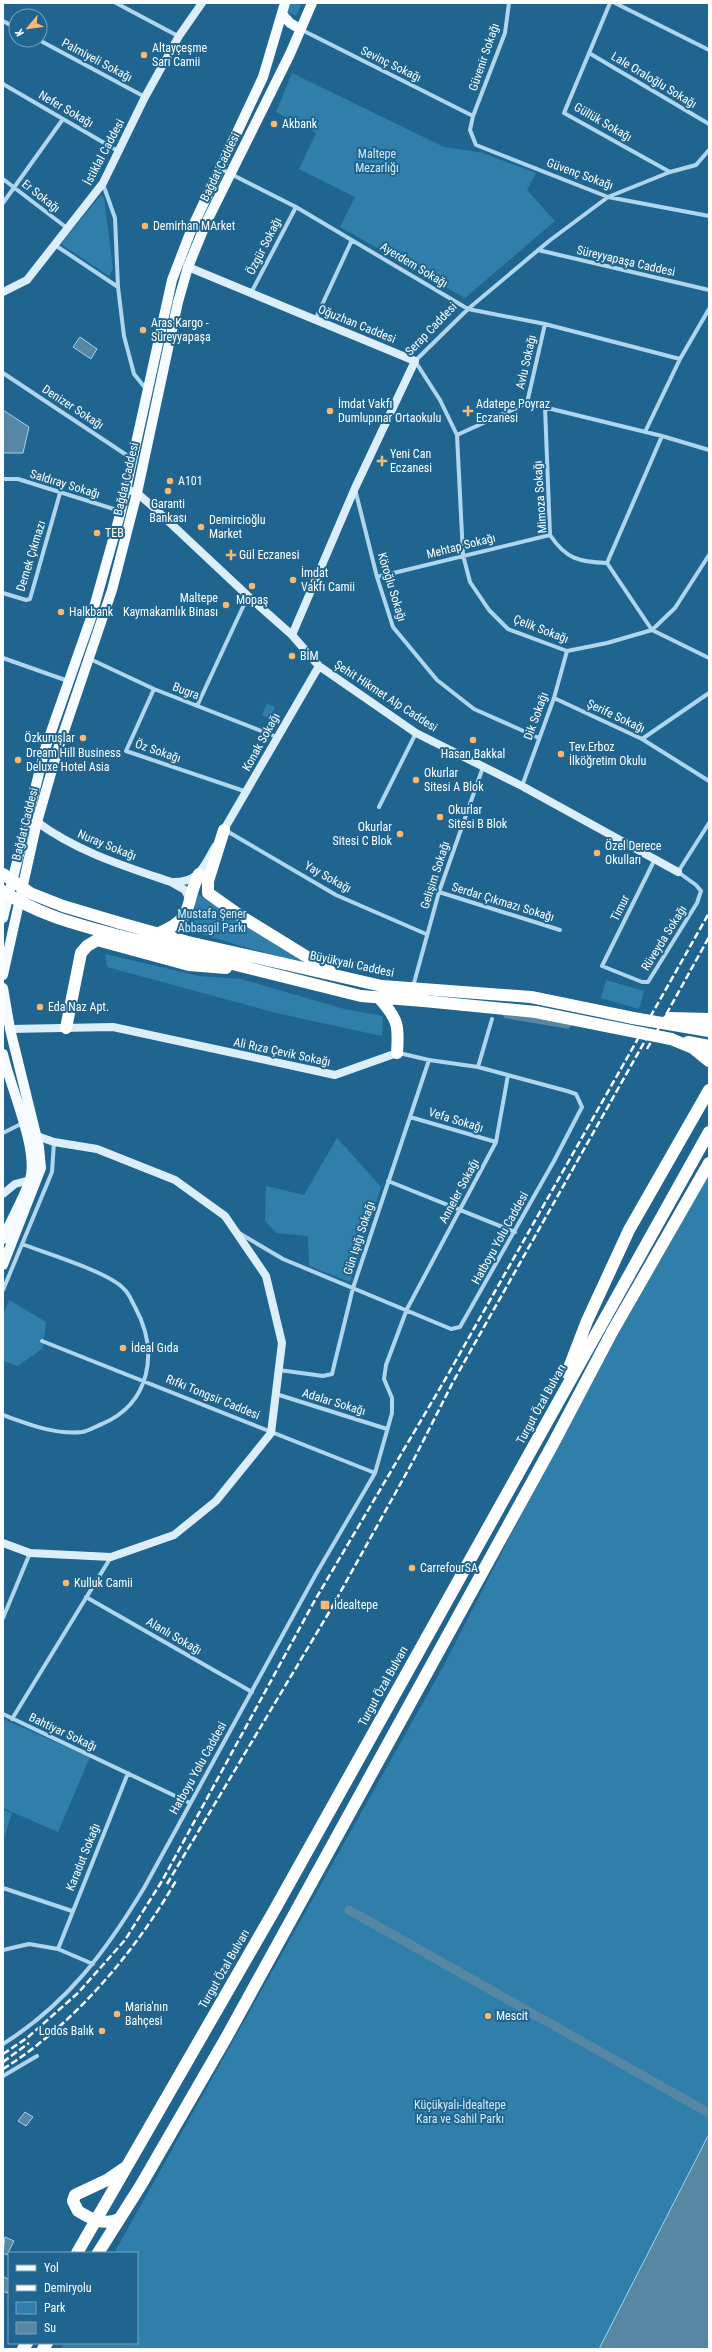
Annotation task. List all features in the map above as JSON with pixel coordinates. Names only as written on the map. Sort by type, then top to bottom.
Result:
[{"type":"highway","points":[[224,830],[208,881],[208,893],[239,915],[338,976]]},
{"type":"highway","name":"Büyükyalı Caddesi","points":[[3,874],[30,893],[63,906],[188,942],[338,976],[407,989],[426,996],[536,1012],[671,1039]]},
{"type":"highway","points":[[159,933],[180,922],[185,916],[189,898],[199,874]]},
{"type":"highway","name":"Büyükyalı Caddesi","points":[[3,891],[17,901],[55,917],[120,936],[380,999],[489,992],[531,997],[633,1018],[709,1031]]},
{"type":"highway","points":[[66,1028],[81,954],[87,946],[98,940],[189,965],[218,969],[243,967]]},
{"type":"highway","points":[[380,999],[394,1014],[399,1029],[397,1053]]},
{"type":"highway","points":[[633,1018],[709,1019]]},
{"type":"highway","points":[[671,1039],[709,1046]]},
{"type":"highway","points":[[671,1039],[693,1048],[709,1061]]},
{"type":"highway","points":[[551,1414],[587,1321],[629,1230],[709,1090]]},
{"type":"highway","name":"Turgut Özal Bulvarı","points":[[78,2252],[271,1916],[709,1132]]},
{"type":"highway","points":[[99,2252],[226,2038],[612,1332],[709,1163]]},
{"type":"highway","points":[[119,2219],[111,2223],[97,2220],[78,2211],[73,2201],[75,2195],[107,2180],[129,2165]]},
{"type":"main road","name":"Bağdat Caddesi","points":[[3,975],[37,822],[58,749],[90,659],[112,590],[137,493],[178,302],[188,267],[263,77],[285,3]]},
{"type":"main road","name":"Bağdat Caddesi","points":[[3,918],[46,749],[91,618],[121,511],[146,389],[178,260],[226,172],[272,93],[312,3]]},
{"type":"main road","points":[[282,14],[290,23],[300,29]]},
{"type":"main road","points":[[3,988],[10,1029],[37,1136],[41,1168],[3,1265]]},
{"type":"main road","points":[[3,1054],[4,1066],[23,1122],[30,1154],[30,1180],[3,1239]]},
{"type":"street","points":[[116,3],[179,36]]},
{"type":"street","name":"İstiklal Caddesi","points":[[3,292],[26,280],[103,183],[145,97],[179,36],[202,3]]},
{"type":"street","name":"Güvenir Sokağı","points":[[473,116],[505,33],[510,3]]},
{"type":"street","name":"Güllük Sokağı","points":[[610,3],[564,113],[670,172]]},
{"type":"street","points":[[615,3],[709,50]]},
{"type":"street","name":"Sevinç Sokağı","points":[[300,29],[473,116]]},
{"type":"street","name":"Palmiyeli Sokağı","points":[[48,45],[145,97]]},
{"type":"street","name":"Lale Oraloğlu Sokağı","points":[[589,53],[709,124]]},
{"type":"street","name":"Nefer Sokağı","points":[[3,84],[119,152]]},
{"type":"street","name":"Güvenç Sokağı","points":[[473,116],[470,130],[476,145],[608,197],[709,216]]},
{"type":"street","points":[[3,203],[63,119]]},
{"type":"street","name":"Serap Caddesi","points":[[292,635],[355,488],[415,361],[468,308],[538,250],[608,197],[670,172],[696,166],[709,150]]},
{"type":"street","name":"Ayerdem Sokağı","points":[[226,172],[296,207],[468,308],[545,324],[680,359]]},
{"type":"street","name":"Er Sokağı","points":[[3,179],[67,228]]},
{"type":"street","points":[[103,183],[115,218],[118,287],[124,336],[134,374],[146,389]]},
{"type":"street","name":"Özgür Sokağı","points":[[251,294],[296,207]]},
{"type":"street","points":[[315,320],[352,240]]},
{"type":"street","points":[[55,245],[118,287]]},
{"type":"street","name":"Süreyyapaşa Caddesi","points":[[538,250],[709,290]]},
{"type":"street","name":"Oğuzhan Caddesi","points":[[188,267],[415,361]]},
{"type":"street","points":[[645,432],[680,359],[709,309]]},
{"type":"street","name":"Avlu Sokağı","points":[[526,403],[545,324]]},
{"type":"street","points":[[415,361],[440,400],[457,435],[526,403],[662,436],[709,450]]},
{"type":"street","name":"Denizer Sokağı","points":[[3,373],[131,458]]},
{"type":"street","name":"Mimoza Sokağı","points":[[545,407],[550,535],[559,548],[569,557],[587,562],[607,563]]},
{"type":"street","name":"Çelik Sokağı","points":[[457,435],[464,555],[470,582],[478,596],[497,619],[508,629],[567,651],[607,644],[652,630],[674,608],[709,555]]},
{"type":"street","points":[[662,436],[607,563],[652,630],[709,658]]},
{"type":"street","name":"Saldıray Sokağı","points":[[3,479],[18,479],[121,511]]},
{"type":"street","name":"Şehit Hikmet Alp Caddesi","points":[[126,488],[137,493],[292,635],[319,666],[416,733],[522,786],[678,872],[696,885],[701,891],[697,903]]},
{"type":"street","name":"Köroğlu Sokağı","points":[[355,488],[377,576],[393,627],[437,680],[474,709],[539,738]]},
{"type":"street","name":"Demek Çıkmazı","points":[[3,593],[26,600],[30,599],[60,493]]},
{"type":"street","name":"Mehtap Sokağı","points":[[377,576],[550,535]]},
{"type":"street","points":[[197,706],[248,596]]},
{"type":"street","name":"Dik Sokağı","points":[[522,786],[554,698],[567,651]]},
{"type":"street","points":[[3,658],[69,682]]},
{"type":"street","name":"Bugra","points":[[90,659],[154,689],[277,737]]},
{"type":"street","name":"Konak Sokağı","points":[[199,874],[319,666]]},
{"type":"street","name":"Öz Sokağı","points":[[154,689],[126,751],[247,793]]},
{"type":"street","points":[[642,739],[709,693]]},
{"type":"street","name":"Şerife Sokağı","points":[[554,698],[642,739],[709,781]]},
{"type":"street","points":[[379,807],[416,733]]},
{"type":"street","name":"Gelişim Sokağı","points":[[407,989],[414,984],[426,934],[439,892],[483,767]]},
{"type":"street","name":"Nuray Sokağı","points":[[37,822],[59,838],[101,858],[171,882]]},
{"type":"street","points":[[678,872],[709,823]]},
{"type":"street","name":"Yay Sokağı","points":[[224,830],[336,895],[426,934]]},
{"type":"street","name":"Timur","points":[[602,966],[655,859]]},
{"type":"street","points":[[171,882],[184,883],[199,874]]},
{"type":"street","points":[[171,882],[185,890],[189,898]]},
{"type":"street","name":"Serdar Çıkmazı Sokağı","points":[[439,892],[560,930]]},
{"type":"street","name":"Rüveyda Sokağı","points":[[602,966],[642,982],[648,982],[697,903]]},
{"type":"street","points":[[478,1067],[492,1019]]},
{"type":"street","name":"Ali Rıza Çevik Sokağı","points":[[10,1029],[113,1027],[335,1075],[397,1053]]},
{"type":"street","points":[[397,1053],[429,1060],[478,1067],[508,1075]]},
{"type":"street","name":"Gün Işığı Sokağı","points":[[278,1370],[323,1376],[332,1374],[353,1288],[429,1060]]},
{"type":"street","name":"Hatboyu Yolu Caddesi","points":[[407,1309],[451,1328],[460,1327],[515,1232],[582,1106],[576,1094],[508,1075]]},
{"type":"street","name":"Anneler Sokağı","points":[[387,1429],[392,1413],[392,1398],[384,1379],[386,1365],[407,1309],[496,1142],[508,1075]]},
{"type":"street","name":"Vefa Sokağı","points":[[410,1117],[496,1142]]},
{"type":"street","points":[[3,1133],[23,1122]]},
{"type":"street","points":[[3,1542],[30,1553],[111,1557],[174,1535],[216,1501],[270,1432],[282,1343],[266,1276],[226,1216],[175,1180],[97,1149],[54,1142],[37,1136]]},
{"type":"street","points":[[3,1290],[52,1172],[54,1142]]},
{"type":"street","points":[[3,1194],[15,1184],[30,1180]]},
{"type":"street","points":[[388,1181],[461,1209],[515,1232]]},
{"type":"street","points":[[235,1230],[283,1259],[407,1309]]},
{"type":"street","points":[[3,1415],[43,1429],[83,1432],[115,1418],[134,1400],[144,1382],[150,1354],[140,1316],[124,1288],[98,1273],[22,1244]]},
{"type":"street","name":"Rıfkı Tongsir Caddesi","points":[[42,1342],[375,1473]]},
{"type":"street","name":"Adalar Sokağı","points":[[276,1394],[387,1429]]},
{"type":"street","name":"Hatboyu Yolu Caddesi","points":[[3,2044],[25,2030],[67,1994],[94,1964],[115,1936],[140,1895],[316,1574],[375,1473],[387,1429]]},
{"type":"street","points":[[3,1618],[4,1612],[30,1553]]},
{"type":"street","name":"Bahtiyar Sokağı","points":[[111,1557],[12,1718],[190,1803]]},
{"type":"street","name":"Alanlı Sokağı","points":[[86,1597],[252,1692]]},
{"type":"street","points":[[3,1714],[12,1718]]},
{"type":"street","name":"Karadut Sokağı","points":[[58,1949],[128,1774]]},
{"type":"street","points":[[3,1888],[72,1911]]},
{"type":"street","points":[[3,1950],[29,1944],[58,1949],[94,1964]]},
{"type":"street","points":[[3,2076],[38,2056]]},
{"type":"green space","points":[[289,3],[302,3],[296,16],[287,12]]},
{"type":"green space","name":"Maltepe Mezarlığı","points":[[292,73],[444,147],[483,153],[536,173],[527,190],[555,221],[465,298],[340,227],[355,197],[299,169],[316,133],[276,112]]},
{"type":"green space","points":[[101,195],[104,198],[113,269],[109,276],[61,244]]},
{"type":"green space","points":[[267,703],[275,707],[270,719],[262,715]]},
{"type":"green space","name":"Mustafa Şener Abbasgil Parkı","points":[[197,894],[317,968],[187,930],[196,918],[195,903]]},
{"type":"green space","points":[[105,954],[199,976],[241,979],[344,1009],[383,1016],[382,1036],[276,1013],[107,967]]},
{"type":"green space","points":[[606,980],[644,991],[639,1009],[601,998]]},
{"type":"green space","points":[[337,1138],[381,1187],[350,1282],[309,1266],[308,1236],[276,1233],[265,1221],[266,1186],[304,1195]]},
{"type":"green space","name":"Küçükyalı-İdealtepe Kara ve Sahil Parkı","points":[[709,1174],[709,2135],[600,2349],[61,2349],[64,2344],[138,2344],[138,2252],[115,2252],[443,1667],[592,1377]]},
{"type":"green space","points":[[9,1300],[46,1322],[43,1348],[18,1366],[3,1361],[3,1315]]},
{"type":"green space","points":[[3,1719],[90,1757],[58,1832],[3,1808]]},
{"type":"green space","points":[[3,1810],[12,1813],[3,1841]]},
{"type":"water","points":[[80,337],[97,349],[91,359],[73,347]]},
{"type":"water","points":[[3,410],[29,427],[23,453],[3,453]]},
{"type":"water","points":[[25,2112],[33,2117],[26,2126],[18,2121]]},
{"type":"water","points":[[709,2134],[709,2349],[599,2349]]},
{"type":"water","points":[[5,2237],[14,2241],[7,2255],[3,2253]]},
{"type":"water","points":[[3,2276],[8,2279],[8,2291],[7,2293],[3,2291]]},
{"type":"waterway","points":[[507,1014],[567,1024]]},
{"type":"waterway","points":[[349,1910],[709,2113]]},
{"type":"railway","points":[[3,2054],[27,2038],[78,1993],[125,1940],[162,1881],[315,1600],[446,1378],[709,913]]},
{"type":"railway","points":[[647,1049],[709,937]]},
{"type":"railway","points":[[167,1884],[331,1609],[412,1463],[453,1382],[646,1039]]},
{"type":"railway","points":[[3,2069],[54,2031],[78,2009],[101,1984],[123,1959],[142,1933],[161,1906],[177,1879]]},
{"type":"railway","points":[[3,2062],[29,2043]]},
{"type":"place","name":"Altayçeşme Sarı Camii","points":[[144,55]]},
{"type":"place","name":"Akbank","points":[[274,124]]},
{"type":"place","name":"Demirhan MArket","points":[[145,226]]},
{"type":"place","name":"Aras Kargo - Süreyyapaşa","points":[[143,330]]},
{"type":"place","name":"İmdat Vakfı Dumlupınar Ortaokulu","points":[[330,411]]},
{"type":"place","name":"Adatepe Poyraz Eczanesi","points":[[468,411]]},
{"type":"place","name":"Yeni Can Eczanesi","points":[[382,461]]},
{"type":"place","name":"A101","points":[[170,481]]},
{"type":"place","name":"Garanti Bankası","points":[[168,491]]},
{"type":"place","name":"Demircioğlu Market","points":[[201,527]]},
{"type":"place","name":"TEB","points":[[97,533]]},
{"type":"place","name":"Gül Eczanesi","points":[[231,555]]},
{"type":"place","name":"İmdat Vakfı Camii","points":[[293,580]]},
{"type":"place","name":"Mopaş","points":[[252,586]]},
{"type":"place","name":"Maltepe Kaymakamlık Binası","points":[[226,605]]},
{"type":"place","name":"Halkbank","points":[[61,612]]},
{"type":"place","name":"BİM","points":[[292,656]]},
{"type":"place","name":"Özkuruşlar","points":[[83,738]]},
{"type":"place","name":"Hasan Bakkal","points":[[473,740]]},
{"type":"place","name":"Tev.Erboz İlköğretim Okulu","points":[[561,754]]},
{"type":"place","name":"Dream Hill Business Deluxe Hotel Asia","points":[[18,760]]},
{"type":"place","name":"Okurlar Sitesi A Blok","points":[[416,780]]},
{"type":"place","name":"Okurlar Sitesi B Blok","points":[[440,817]]},
{"type":"place","name":"Okurlar Sitesi C Blok","points":[[400,834]]},
{"type":"place","name":"Özel Derece Okulları","points":[[597,853]]},
{"type":"place","name":"Eda Naz Apt.","points":[[40,1007]]},
{"type":"place","name":"İdeal Gıda","points":[[123,1348]]},
{"type":"place","name":"CarrefourSA","points":[[412,1568]]},
{"type":"place","name":"Kulluk Camii","points":[[66,1583]]},
{"type":"place","name":"İdealtepe","points":[[325,1605]]},
{"type":"place","name":"Maria'nın Bahçesi","points":[[117,2014]]},
{"type":"place","name":"Mescit","points":[[488,2016]]},
{"type":"place","name":"Lodos Balık","points":[[102,2031]]}]
